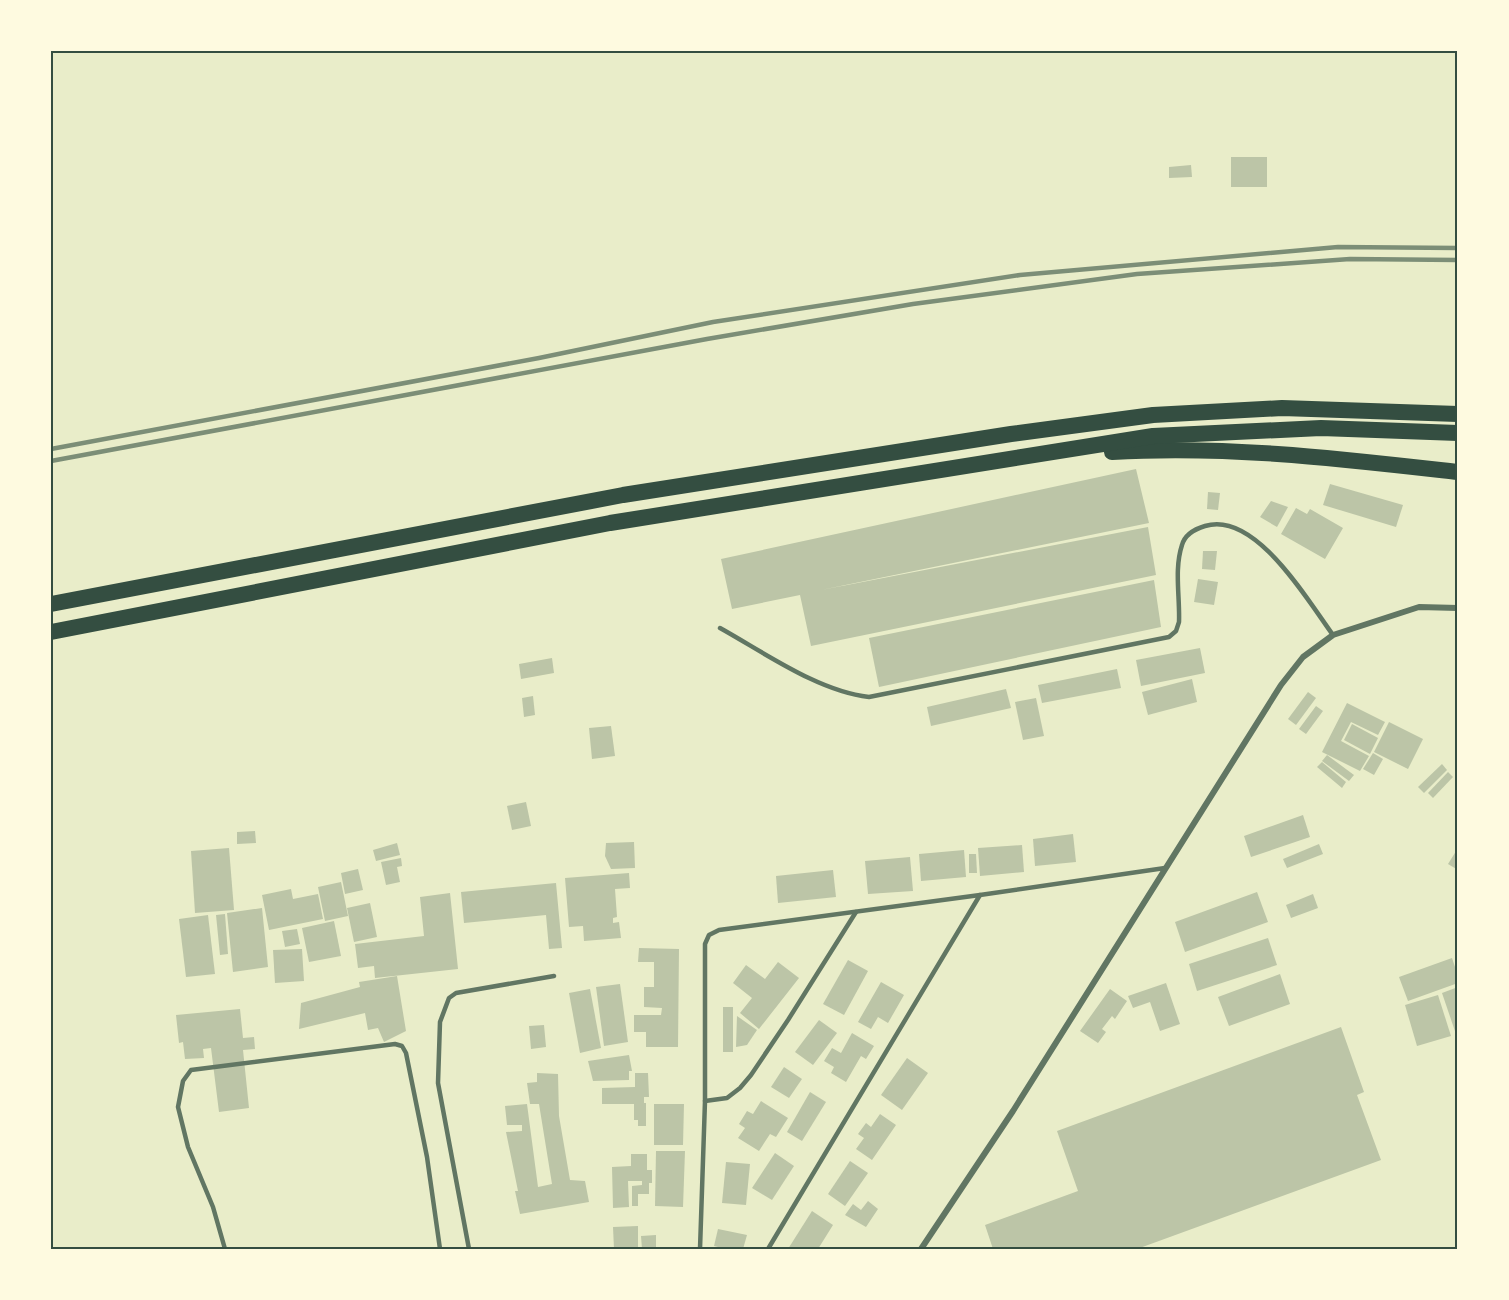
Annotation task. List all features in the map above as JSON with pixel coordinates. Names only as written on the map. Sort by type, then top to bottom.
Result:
[{"type":"highway","points":[[51,604],[623,495],[1070,426],[1153,415],[1282,408],[1458,414]]},
{"type":"highway","points":[[51,632],[610,523],[1153,436],[1321,428],[1458,433]]},
{"type":"highway","points":[[1019,458],[1165,449],[1324,456],[1458,472]]},
{"type":"street","points":[[921,1249],[1013,1111],[1281,685],[1303,657],[1333,635],[1419,607],[1458,608]]},
{"type":"lane","points":[[720,628],[805,676],[847,693],[868,697],[1168,637],[1176,631],[1179,622],[1178,564],[1185,537],[1194,530],[1217,523],[1238,530],[1260,543],[1281,563],[1333,635]]},
{"type":"lane","points":[[700,1249],[705,1101],[705,944],[709,935],[719,930],[1165,868]]},
{"type":"lane","points":[[768,1249],[980,895]]},
{"type":"lane","points":[[705,1101],[727,1098],[751,1075],[856,912]]},
{"type":"lane","points":[[469,1249],[438,1083],[440,1023],[445,1004],[448,998],[456,993],[554,976]]},
{"type":"lane","points":[[225,1249],[213,1207],[188,1147],[178,1107],[183,1081],[191,1070],[394,1044],[402,1046],[406,1053],[427,1156],[440,1249]]},
{"type":"building","points":[[1231,157],[1267,157],[1267,187],[1231,187]]},
{"type":"building","points":[[1191,165],[1192,177],[1169,178],[1169,167]]},
{"type":"building","points":[[1136,469],[1149,523],[821,590],[1148,527],[1156,575],[811,646],[800,595],[732,609],[721,559]]},
{"type":"building","points":[[1330,484],[1403,505],[1396,527],[1323,505]]},
{"type":"building","points":[[1208,492],[1220,493],[1218,510],[1207,509]]},
{"type":"building","points":[[1271,501],[1288,507],[1277,527],[1260,517]]},
{"type":"building","points":[[1296,508],[1307,514],[1310,509],[1343,528],[1325,559],[1281,534]]},
{"type":"building","points":[[1203,551],[1217,551],[1215,570],[1202,569]]},
{"type":"building","points":[[1198,579],[1218,582],[1214,605],[1194,602]]},
{"type":"building","points":[[1154,580],[1161,627],[879,687],[869,638]]},
{"type":"building","points":[[1200,648],[1205,673],[1141,686],[1136,660]]},
{"type":"building","points":[[552,658],[554,673],[521,679],[519,664]]},
{"type":"building","points":[[1117,669],[1121,688],[1042,703],[1038,685]]},
{"type":"building","points":[[1192,679],[1197,702],[1148,715],[1142,692]]},
{"type":"building","points":[[1006,689],[1011,708],[931,726],[927,707]]},
{"type":"building","points":[[1308,692],[1316,698],[1296,725],[1288,719]]},
{"type":"building","points":[[533,696],[535,715],[524,717],[522,698]]},
{"type":"building","points":[[1036,698],[1044,736],[1023,740],[1015,702]]},
{"type":"building","points":[[1347,703],[1385,722],[1378,735],[1351,722],[1341,741],[1369,756],[1360,771],[1322,752]]},
{"type":"building","points":[[1316,706],[1323,711],[1306,734],[1299,729]]},
{"type":"building","points":[[1389,722],[1423,739],[1408,769],[1374,752]]},
{"type":"building","points":[[1352,724],[1378,738],[1370,754],[1344,740]]},
{"type":"building","points":[[611,726],[615,756],[592,759],[589,728]]},
{"type":"building","points":[[1373,753],[1383,759],[1374,775],[1363,769]]},
{"type":"building","points":[[1327,755],[1354,775],[1349,781],[1322,761]]},
{"type":"building","points":[[1322,762],[1346,782],[1342,788],[1317,767]]},
{"type":"building","points":[[1442,764],[1447,770],[1424,793],[1418,787]]},
{"type":"building","points":[[1448,772],[1453,777],[1433,798],[1428,793]]},
{"type":"building","points":[[526,802],[531,826],[512,830],[507,806]]},
{"type":"building","points":[[1303,815],[1310,837],[1251,857],[1244,836]]},
{"type":"building","points":[[255,831],[256,843],[237,844],[237,832]]},
{"type":"building","points":[[1073,834],[1076,862],[1035,866],[1033,839]]},
{"type":"building","points":[[634,842],[635,868],[611,869],[605,856],[606,843]]},
{"type":"building","points":[[397,843],[400,855],[376,861],[373,850]]},
{"type":"building","points":[[1319,844],[1323,854],[1287,868],[1283,859]]},
{"type":"building","points":[[1022,845],[1024,872],[980,876],[978,848]]},
{"type":"building","points":[[229,848],[234,910],[195,913],[191,851]]},
{"type":"building","points":[[1458,848],[1458,870],[1448,864]]},
{"type":"building","points":[[964,850],[966,877],[921,881],[919,854]]},
{"type":"building","points":[[969,854],[976,854],[977,873],[969,873]]},
{"type":"building","points":[[910,857],[913,891],[868,894],[865,861]]},
{"type":"building","points":[[401,858],[402,866],[397,867],[400,882],[386,885],[381,862]]},
{"type":"building","points":[[358,869],[363,890],[345,894],[341,873]]},
{"type":"building","points":[[833,870],[836,897],[778,903],[776,876]]},
{"type":"building","points":[[629,873],[630,888],[615,889],[617,917],[613,918],[613,923],[619,922],[621,938],[584,941],[583,926],[569,927],[565,878]]},
{"type":"building","points":[[341,882],[348,916],[325,921],[318,887]]},
{"type":"building","points":[[556,883],[562,948],[549,949],[546,915],[464,923],[461,892]]},
{"type":"building","points":[[291,889],[293,899],[318,894],[323,919],[269,930],[262,895]]},
{"type":"building","points":[[1257,892],[1268,922],[1185,952],[1175,922]]},
{"type":"building","points":[[450,893],[458,969],[375,978],[374,966],[358,968],[355,944],[424,936],[420,897]]},
{"type":"building","points":[[1313,894],[1318,908],[1291,918],[1286,905]]},
{"type":"building","points":[[370,903],[377,937],[354,942],[347,908]]},
{"type":"building","points":[[262,908],[268,967],[233,972],[227,913]]},
{"type":"building","points":[[225,914],[228,954],[220,955],[216,915]]},
{"type":"building","points":[[208,915],[215,974],[186,977],[179,919]]},
{"type":"building","points":[[334,921],[341,956],[309,962],[302,928]]},
{"type":"building","points":[[297,929],[300,944],[285,947],[282,931]]},
{"type":"building","points":[[1268,938],[1277,965],[1197,991],[1189,964]]},
{"type":"building","points":[[639,948],[679,949],[678,1047],[646,1047],[646,1032],[634,1032],[634,1015],[661,1015],[662,1008],[644,1007],[644,987],[654,987],[654,962],[638,962]]},
{"type":"building","points":[[302,949],[304,981],[275,983],[273,950]]},
{"type":"building","points":[[1452,958],[1458,983],[1408,1001],[1399,977]]},
{"type":"building","points":[[848,960],[868,971],[844,1015],[823,1004]]},
{"type":"building","points":[[778,962],[799,978],[759,1029],[740,1013],[752,998],[733,983],[746,965],[765,979]]},
{"type":"building","points":[[1280,974],[1290,1004],[1229,1026],[1218,997]]},
{"type":"building","points":[[397,976],[406,1031],[384,1042],[378,1028],[368,1030],[365,1013],[299,1029],[301,1003],[360,987],[359,982]]},
{"type":"building","points":[[881,982],[904,995],[888,1023],[878,1017],[871,1029],[858,1022]]},
{"type":"building","points":[[1166,983],[1180,1024],[1160,1031],[1150,1002],[1133,1008],[1128,996]]},
{"type":"building","points":[[620,984],[628,1042],[604,1046],[596,987]]},
{"type":"building","points":[[1458,987],[1458,1040],[1442,993]]},
{"type":"building","points":[[590,989],[601,1048],[580,1053],[569,993]]},
{"type":"building","points":[[1110,989],[1127,1001],[1115,1019],[1112,1016],[1102,1029],[1106,1032],[1098,1043],[1080,1031]]},
{"type":"building","points":[[1438,995],[1451,1036],[1417,1046],[1405,1005]]},
{"type":"building","points":[[723,1007],[733,1007],[733,1052],[723,1052]]},
{"type":"building","points":[[240,1009],[243,1038],[254,1037],[255,1049],[243,1050],[249,1108],[219,1112],[211,1048],[203,1049],[204,1058],[185,1059],[183,1042],[179,1043],[176,1015]]},
{"type":"building","points":[[737,1016],[757,1030],[747,1045],[736,1047]]},
{"type":"building","points":[[819,1020],[837,1033],[813,1065],[795,1052]]},
{"type":"building","points":[[544,1025],[546,1047],[531,1049],[529,1026]]},
{"type":"building","points":[[1341,1027],[1364,1092],[1357,1095],[1381,1160],[1137,1249],[993,1249],[985,1225],[1078,1191],[1057,1131]]},
{"type":"building","points":[[852,1033],[874,1046],[866,1059],[861,1056],[846,1082],[831,1073],[834,1067],[824,1061],[832,1048],[841,1053]]},
{"type":"building","points":[[629,1055],[632,1071],[629,1071],[629,1080],[593,1081],[588,1061]]},
{"type":"building","points":[[907,1058],[928,1073],[902,1110],[881,1095]]},
{"type":"building","points":[[784,1067],[802,1079],[789,1098],[771,1087]]},
{"type":"building","points":[[537,1073],[558,1074],[559,1116],[570,1180],[585,1181],[589,1202],[520,1214],[515,1191],[518,1191],[506,1132],[522,1131],[522,1125],[507,1125],[505,1106],[527,1104],[538,1187],[552,1184],[539,1104],[530,1104],[527,1083],[537,1082]]},
{"type":"building","points":[[635,1073],[648,1073],[649,1097],[644,1097],[646,1126],[638,1126],[638,1120],[634,1120],[634,1104],[602,1104],[602,1088],[635,1087]]},
{"type":"building","points":[[810,1092],[826,1102],[802,1141],[787,1132]]},
{"type":"building","points":[[761,1101],[788,1118],[776,1137],[770,1134],[759,1151],[738,1138],[745,1128],[739,1124],[747,1111],[753,1114]]},
{"type":"building","points":[[654,1104],[684,1104],[683,1145],[654,1145]]},
{"type":"building","points":[[880,1114],[896,1125],[872,1160],[856,1149],[864,1138],[858,1134],[866,1123],[871,1127]]},
{"type":"building","points":[[656,1151],[685,1151],[683,1207],[655,1206]]},
{"type":"building","points":[[775,1153],[794,1166],[772,1200],[752,1188]]},
{"type":"building","points":[[631,1154],[647,1154],[647,1170],[652,1170],[649,1194],[638,1194],[638,1206],[632,1206],[632,1186],[642,1185],[642,1181],[628,1181],[629,1207],[613,1208],[612,1167],[631,1166]]},
{"type":"building","points":[[850,1161],[868,1173],[845,1206],[828,1194]]},
{"type":"building","points":[[726,1162],[750,1164],[746,1205],[722,1203]]},
{"type":"building","points":[[868,1201],[878,1209],[866,1227],[845,1215],[853,1204],[861,1210]]},
{"type":"building","points":[[812,1211],[833,1225],[818,1249],[788,1249]]},
{"type":"building","points":[[638,1226],[638,1249],[614,1249],[613,1227]]},
{"type":"building","points":[[718,1229],[747,1235],[743,1249],[714,1246]]},
{"type":"building","points":[[656,1235],[656,1249],[642,1249],[641,1236]]},
{"type":"railway","points":[[51,449],[539,358],[713,322],[1020,275],[1338,247],[1458,248]]},
{"type":"railway","points":[[51,461],[707,339],[913,304],[1137,274],[1350,259],[1458,260]]}]
